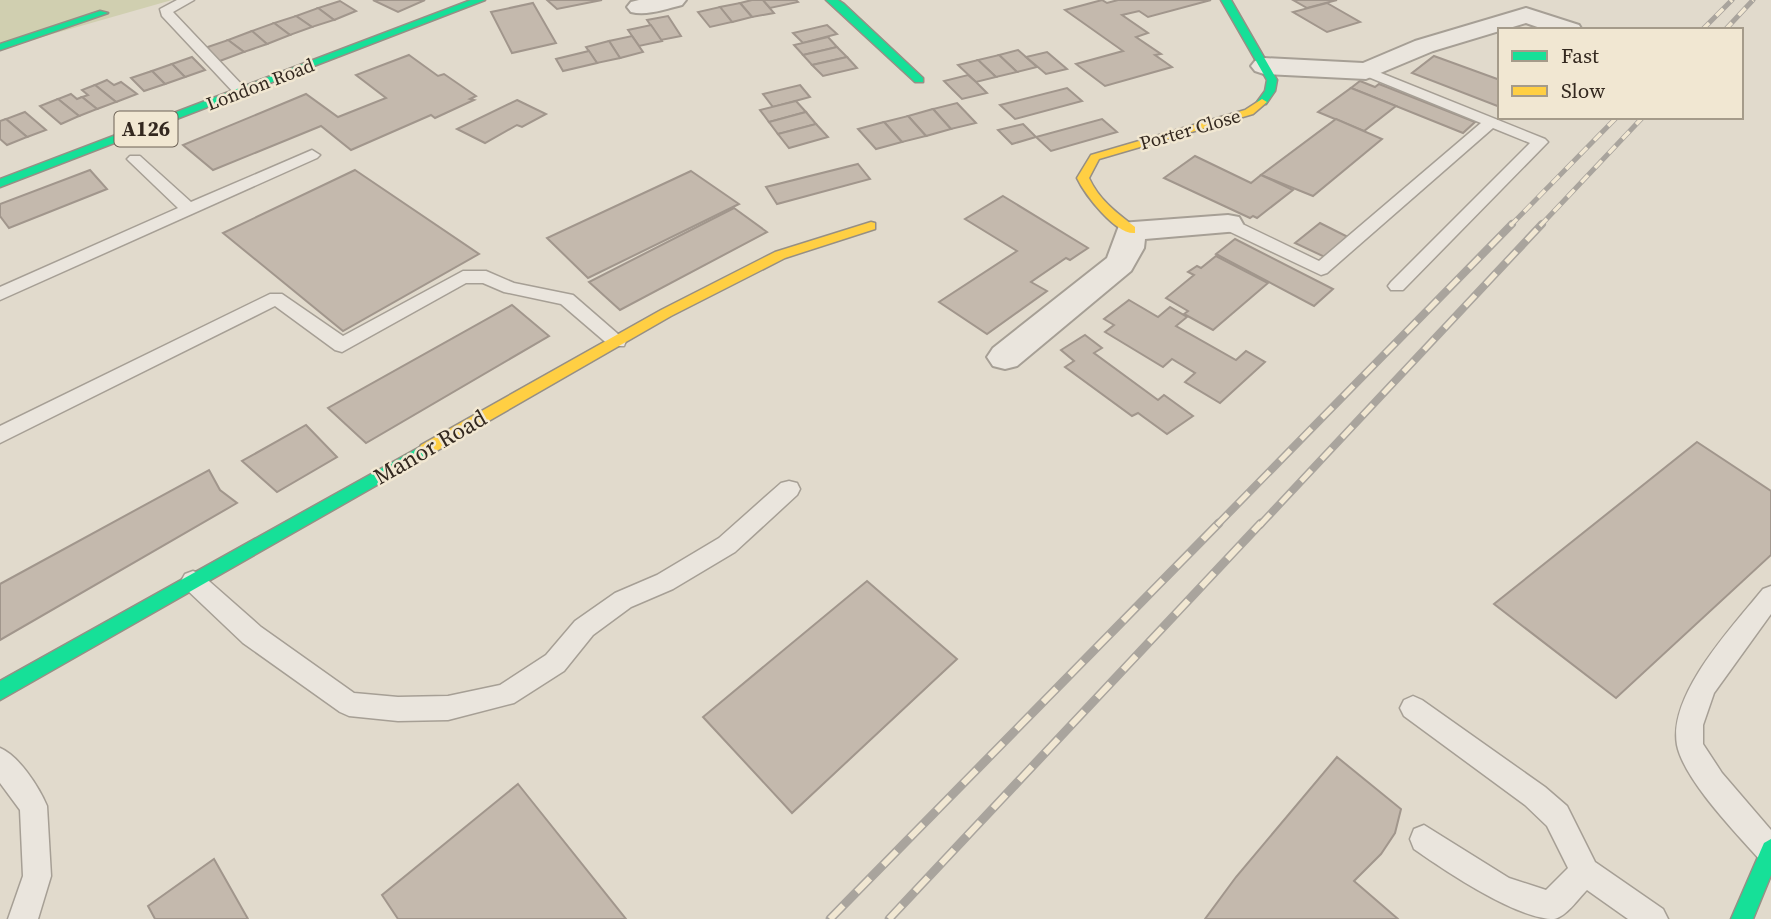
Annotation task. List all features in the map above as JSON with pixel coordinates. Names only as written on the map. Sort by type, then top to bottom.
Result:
[{"type":"street","name":"London Road","points":[[0,183],[480,0]]},
{"type":"street","points":[[639,7],[674,0]]},
{"type":"street","points":[[831,0],[841,6],[919,80]]},
{"type":"street","name":"Porter Close","points":[[1131,230],[1099,205],[1087,191],[1083,178],[1095,158],[1249,112],[1272,91],[1272,80],[1226,0]]},
{"type":"street","points":[[0,47],[103,13]]},
{"type":"street","points":[[1264,66],[1366,71],[1424,46],[1526,15],[1564,28]]},
{"type":"street","points":[[1005,357],[1120,264],[1128,248],[1131,230],[1228,225]]},
{"type":"street","name":"Manor Road","points":[[0,691],[617,341],[780,255],[871,226]]},
{"type":"street","points":[[1742,919],[1771,851]]},
{"type":"lane","points":[[188,0],[170,6],[166,9],[167,13],[240,91]]},
{"type":"lane","points":[[1366,71],[1540,142],[1397,286]]},
{"type":"lane","points":[[1228,225],[1321,270],[1491,122]]},
{"type":"lane","points":[[0,293],[69,265],[312,155]]},
{"type":"lane","points":[[135,159],[189,209]]},
{"type":"lane","points":[[0,435],[276,298],[342,345],[463,277],[486,278],[510,288],[567,299],[617,341]]},
{"type":"lane","points":[[193,581],[252,635],[349,704],[398,709],[448,708],[505,695],[555,663],[584,628],[624,600],[665,582],[727,545],[789,489]]},
{"type":"lane","points":[[1771,596],[1702,690],[1692,718],[1690,746],[1710,779],[1771,851]]},
{"type":"lane","points":[[1413,708],[1535,796],[1557,816],[1585,872],[1653,919]]},
{"type":"lane","points":[[0,761],[33,806],[37,876],[23,919]]},
{"type":"lane","points":[[1424,839],[1497,890],[1548,913],[1585,872]]},
{"type":"green space","points":[[0,0],[172,0],[0,49]]},
{"type":"building","points":[[373,0],[425,0],[398,12]]},
{"type":"building","points":[[547,0],[602,0],[557,9]]},
{"type":"building","points":[[763,0],[774,13],[752,17],[740,3]]},
{"type":"building","points":[[763,0],[796,0],[798,2],[770,8]]},
{"type":"building","points":[[1102,0],[1107,3],[1118,0],[1211,0],[1148,17],[1139,11],[1122,15],[1148,33],[1136,37],[1161,54],[1155,55],[1172,67],[1105,86],[1076,64],[1123,51],[1065,10]]},
{"type":"building","points":[[1293,0],[1337,0],[1307,8]]},
{"type":"building","points":[[340,1],[356,11],[334,20],[318,8]]},
{"type":"building","points":[[533,3],[556,43],[512,53],[491,12]]},
{"type":"building","points":[[740,3],[752,17],[732,22],[720,7]]},
{"type":"building","points":[[1327,3],[1360,22],[1327,32],[1293,12]]},
{"type":"building","points":[[720,7],[732,22],[710,27],[698,12]]},
{"type":"building","points":[[318,8],[334,20],[312,27],[296,16]]},
{"type":"building","points":[[296,16],[312,27],[290,35],[274,23]]},
{"type":"building","points":[[668,16],[681,36],[661,40],[647,20]]},
{"type":"building","points":[[274,23],[290,35],[267,44],[252,31]]},
{"type":"building","points":[[651,25],[662,41],[639,46],[628,30]]},
{"type":"building","points":[[827,25],[837,34],[803,43],[793,33]]},
{"type":"building","points":[[252,31],[267,44],[244,52],[228,40]]},
{"type":"building","points":[[632,36],[643,52],[620,58],[609,41]]},
{"type":"building","points":[[828,37],[837,47],[803,55],[794,45]]},
{"type":"building","points":[[228,40],[244,52],[217,62],[202,49]]},
{"type":"building","points":[[609,41],[620,58],[597,63],[586,47]]},
{"type":"building","points":[[837,47],[847,57],[812,65],[803,55]]},
{"type":"building","points":[[1018,50],[1037,67],[1017,72],[999,55]]},
{"type":"building","points":[[589,51],[597,63],[563,71],[556,59]]},
{"type":"building","points":[[1047,52],[1067,69],[1046,74],[1026,57]]},
{"type":"building","points":[[409,55],[438,76],[444,74],[476,96],[470,99],[474,100],[435,118],[431,115],[351,150],[321,126],[213,170],[183,145],[306,94],[338,117],[386,98],[356,75]]},
{"type":"building","points":[[999,55],[1017,72],[996,77],[978,60]]},
{"type":"building","points":[[1434,56],[1498,79],[1498,106],[1412,73]]},
{"type":"building","points":[[192,57],[205,70],[185,77],[172,64]]},
{"type":"building","points":[[847,57],[857,68],[823,76],[812,65]]},
{"type":"building","points":[[978,60],[996,77],[976,82],[958,65]]},
{"type":"building","points":[[172,64],[185,77],[165,84],[152,71]]},
{"type":"building","points":[[152,71],[165,84],[144,91],[131,78]]},
{"type":"building","points":[[968,75],[987,93],[962,99],[944,81]]},
{"type":"building","points":[[107,80],[114,85],[121,82],[137,94],[116,102],[95,85]]},
{"type":"building","points":[[1360,81],[1375,87],[1379,84],[1475,122],[1463,133],[1351,88]]},
{"type":"building","points":[[95,85],[116,102],[97,109],[82,97],[88,95],[82,90]]},
{"type":"building","points":[[800,85],[810,97],[773,107],[763,94]]},
{"type":"building","points":[[1067,88],[1082,101],[1015,119],[1000,105]]},
{"type":"building","points":[[1351,88],[1396,106],[1364,131],[1318,112]]},
{"type":"building","points":[[71,94],[77,99],[82,97],[97,109],[79,116],[58,99]]},
{"type":"building","points":[[58,99],[79,116],[61,124],[40,106]]},
{"type":"building","points":[[517,100],[546,114],[522,127],[517,125],[485,143],[457,129]]},
{"type":"building","points":[[796,101],[806,112],[769,122],[760,110]]},
{"type":"building","points":[[957,103],[976,123],[951,129],[933,109]]},
{"type":"building","points":[[933,109],[951,129],[926,136],[908,116]]},
{"type":"building","points":[[25,112],[46,130],[27,137],[6,119]]},
{"type":"building","points":[[806,112],[816,124],[778,134],[769,122]]},
{"type":"building","points":[[908,116],[926,136],[902,142],[884,122]]},
{"type":"building","points":[[6,119],[27,137],[7,145],[0,139],[0,121]]},
{"type":"building","points":[[1102,119],[1117,132],[1051,151],[1036,137]]},
{"type":"building","points":[[1336,119],[1382,139],[1313,196],[1261,175]]},
{"type":"building","points":[[884,122],[902,142],[876,149],[858,129]]},
{"type":"building","points":[[816,124],[828,137],[789,148],[778,134]]},
{"type":"building","points":[[1023,124],[1036,137],[1012,144],[998,130]]},
{"type":"building","points":[[1195,156],[1251,183],[1261,175],[1293,190],[1257,218],[1250,218],[1164,178]]},
{"type":"building","points":[[858,164],[870,179],[777,204],[766,187]]},
{"type":"building","points":[[90,170],[107,189],[9,228],[0,216],[0,204]]},
{"type":"building","points":[[355,170],[479,254],[343,331],[223,233]]},
{"type":"building","points":[[691,171],[739,204],[588,278],[547,238]]},
{"type":"building","points":[[1003,196],[1088,248],[1070,260],[1066,258],[1031,282],[1047,291],[987,334],[939,302],[1017,251],[965,219]]},
{"type":"building","points":[[734,208],[767,232],[620,310],[589,282]]},
{"type":"building","points":[[1320,223],[1350,238],[1327,258],[1295,243]]},
{"type":"building","points":[[1235,239],[1333,289],[1314,306],[1216,254]]},
{"type":"building","points":[[1216,256],[1268,283],[1213,330],[1184,314],[1188,311],[1166,298],[1194,275],[1188,272],[1197,266],[1201,268]]},
{"type":"building","points":[[1129,300],[1158,317],[1170,307],[1187,317],[1176,326],[1236,360],[1246,351],[1265,362],[1220,403],[1185,382],[1195,373],[1172,359],[1163,367],[1105,332],[1114,325],[1104,319]]},
{"type":"building","points":[[512,305],[549,336],[366,443],[328,408]]},
{"type":"building","points":[[1085,335],[1102,348],[1094,353],[1158,400],[1164,395],[1193,416],[1167,434],[1138,413],[1132,416],[1065,367],[1074,361],[1061,350]]},
{"type":"building","points":[[306,425],[337,457],[277,492],[242,461]]},
{"type":"building","points":[[1697,442],[1771,491],[1771,555],[1616,698],[1494,604]]},
{"type":"building","points":[[209,470],[220,490],[237,503],[0,640],[0,584]]},
{"type":"building","points":[[867,581],[957,659],[792,813],[703,717]]},
{"type":"building","points":[[1337,757],[1401,809],[1395,833],[1381,854],[1354,881],[1398,919],[1205,919],[1236,877]]},
{"type":"building","points":[[518,784],[626,919],[398,919],[382,895]]},
{"type":"building","points":[[214,859],[248,919],[155,919],[148,906]]},
{"type":"railway","points":[[1704,28],[1732,0]]},
{"type":"railway","points":[[1727,28],[1753,0]]},
{"type":"railway","points":[[1510,226],[1615,119]]},
{"type":"railway","points":[[1540,226],[1641,119]]},
{"type":"railway","points":[[1217,525],[1512,224]]},
{"type":"railway","points":[[1260,525],[1542,224]]},
{"type":"railway","points":[[830,919],[1219,523]]},
{"type":"railway","points":[[889,919],[1261,523]]},
{"type":"traffic: fast","points":[[0,183],[480,0]]},
{"type":"traffic: fast","points":[[831,0],[841,6],[919,80]]},
{"type":"traffic: fast","points":[[1226,0],[1272,80],[1270,91],[1262,102]]},
{"type":"traffic: fast","points":[[0,47],[103,13]]},
{"type":"traffic: fast","points":[[0,691],[427,449]]},
{"type":"traffic: fast","points":[[1742,919],[1771,850]]},
{"type":"traffic: slow","points":[[1131,230],[1103,207],[1083,178],[1095,157],[1249,112],[1262,102]]},
{"type":"traffic: slow","points":[[427,449],[666,313],[780,255],[871,226]]}]
